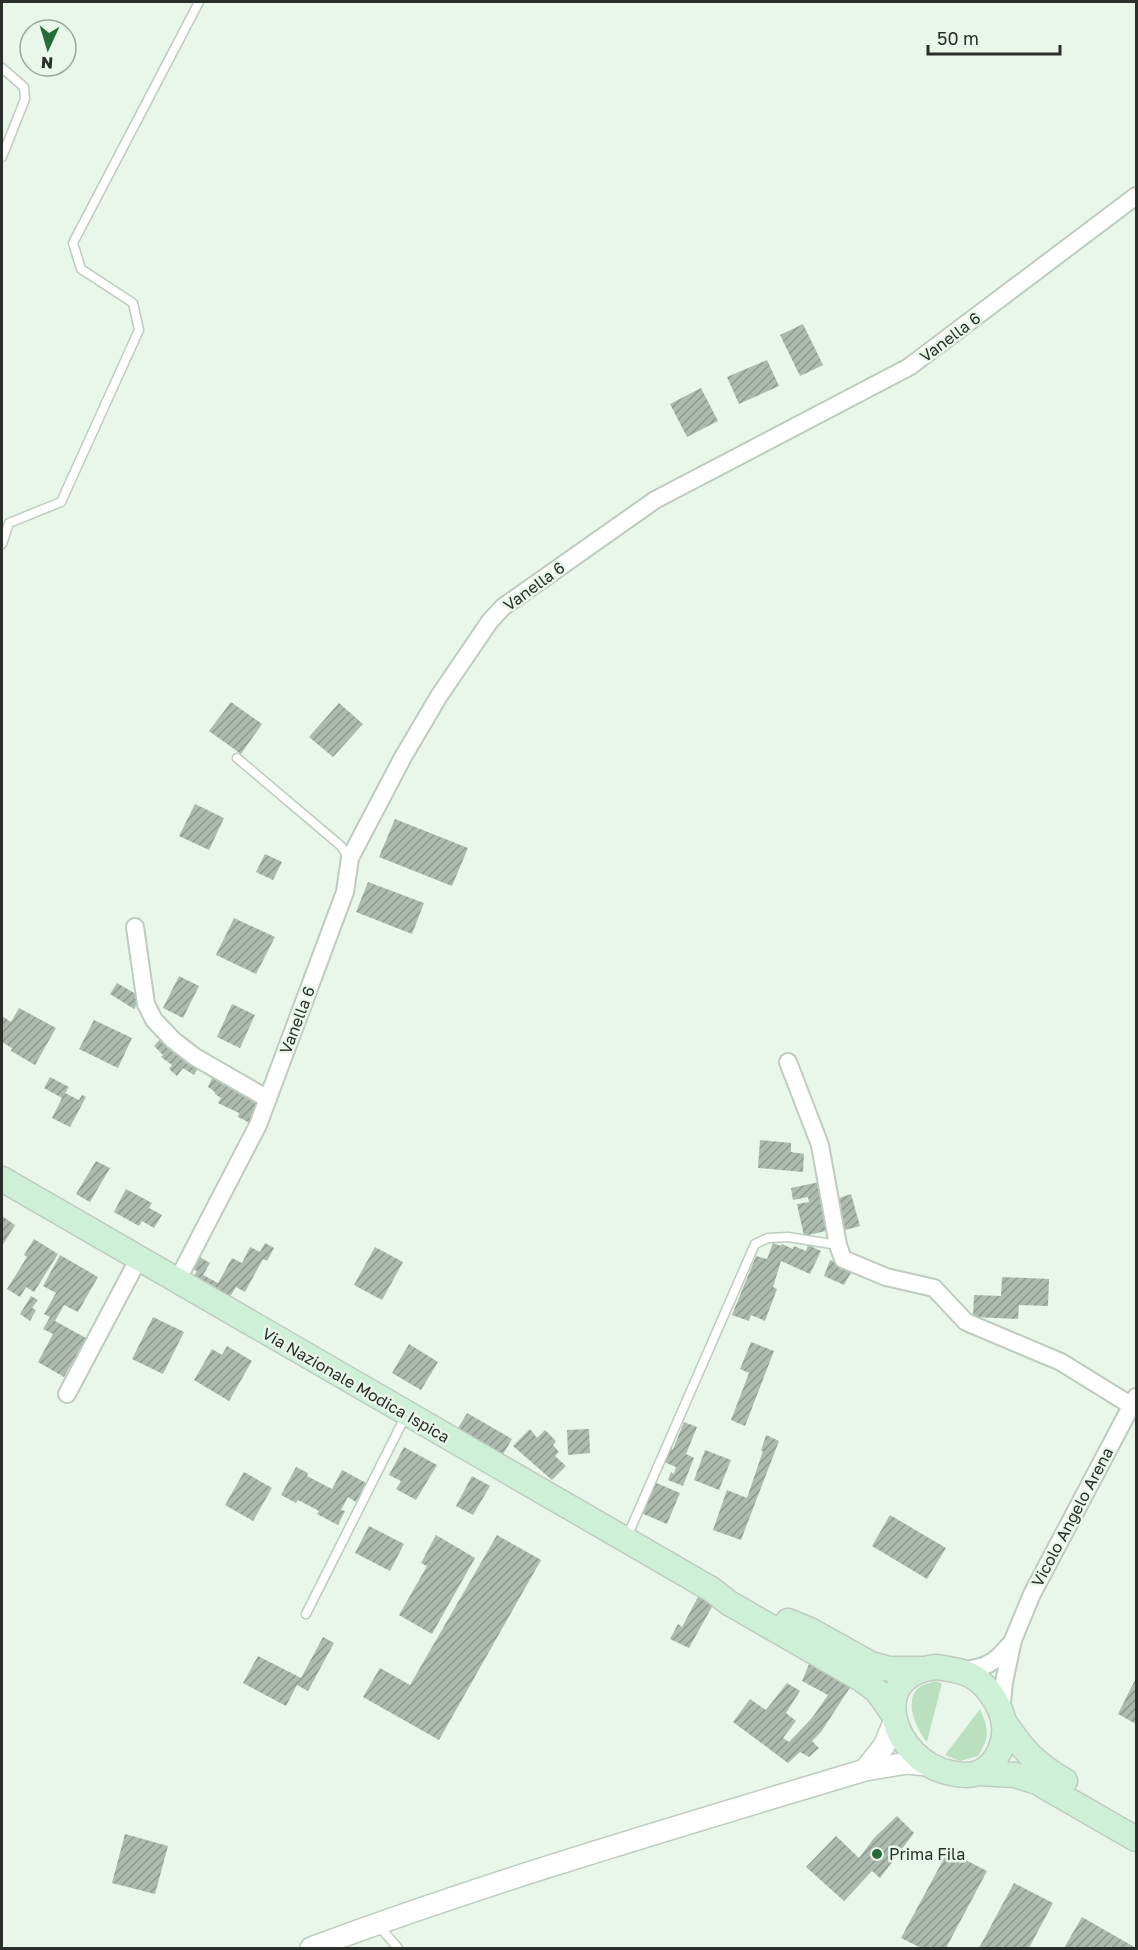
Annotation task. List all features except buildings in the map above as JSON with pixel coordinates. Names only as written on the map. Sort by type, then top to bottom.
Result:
[{"type":"main road","name":"Via Nazionale Modica Ispica","points":[[2,1179],[711,1589]]},
{"type":"main road","points":[[711,1589],[810,1630],[871,1664],[889,1669],[922,1670]]},
{"type":"main road","points":[[711,1589],[729,1603],[861,1678],[877,1690],[907,1746],[927,1765],[953,1774],[1015,1775],[1037,1782],[1137,1839]]},
{"type":"main road","points":[[894,1719],[897,1693],[902,1682],[913,1673],[936,1667],[961,1671],[978,1680],[988,1691],[1002,1717],[1028,1755],[1043,1768],[1137,1825]]},
{"type":"main road","points":[[978,1773],[993,1762],[1001,1749],[1002,1717]]},
{"type":"street","name":"Vanella 6","points":[[177,1281],[258,1125],[345,892],[350,858],[403,757],[439,696],[490,621],[503,607],[655,500],[909,368],[1137,196]]},
{"type":"street","points":[[135,927],[146,1004],[154,1020],[173,1040],[195,1057],[268,1099]]},
{"type":"street","points":[[788,1062],[820,1145],[838,1245],[843,1259],[886,1277],[934,1288],[966,1322],[1061,1362],[1134,1401]]},
{"type":"street","points":[[68,1394],[139,1258]]},
{"type":"street","name":"Vicolo Angelo Arena","points":[[1013,1640],[1032,1594],[1134,1401]]},
{"type":"street","points":[[961,1671],[979,1668],[999,1659],[1013,1640]]},
{"type":"street","points":[[1002,1717],[1004,1682],[1013,1640]]},
{"type":"street","points":[[865,1770],[884,1746],[894,1719]]},
{"type":"street","points":[[311,1948],[571,1859],[865,1770],[907,1763],[927,1765]]},
{"type":"lane","points":[[2,544],[9,524],[61,502],[140,330],[133,303],[81,269],[73,243],[199,2]]},
{"type":"lane","points":[[2,68],[24,87],[25,99],[2,157]]},
{"type":"lane","points":[[237,758],[341,846],[350,858]]},
{"type":"lane","points":[[626,1540],[755,1244],[768,1238],[788,1238],[838,1245]]},
{"type":"lane","points":[[306,1614],[407,1414]]},
{"type":"lane","points":[[376,1924],[398,1948]]},
{"type":"green space","points":[[935,1681],[942,1683],[927,1742],[915,1722],[912,1698],[921,1686]]},
{"type":"green space","points":[[980,1709],[987,1733],[978,1756],[960,1761],[945,1755]]},
{"type":"place","name":"Prima Fila","points":[[877,1854]]}]
